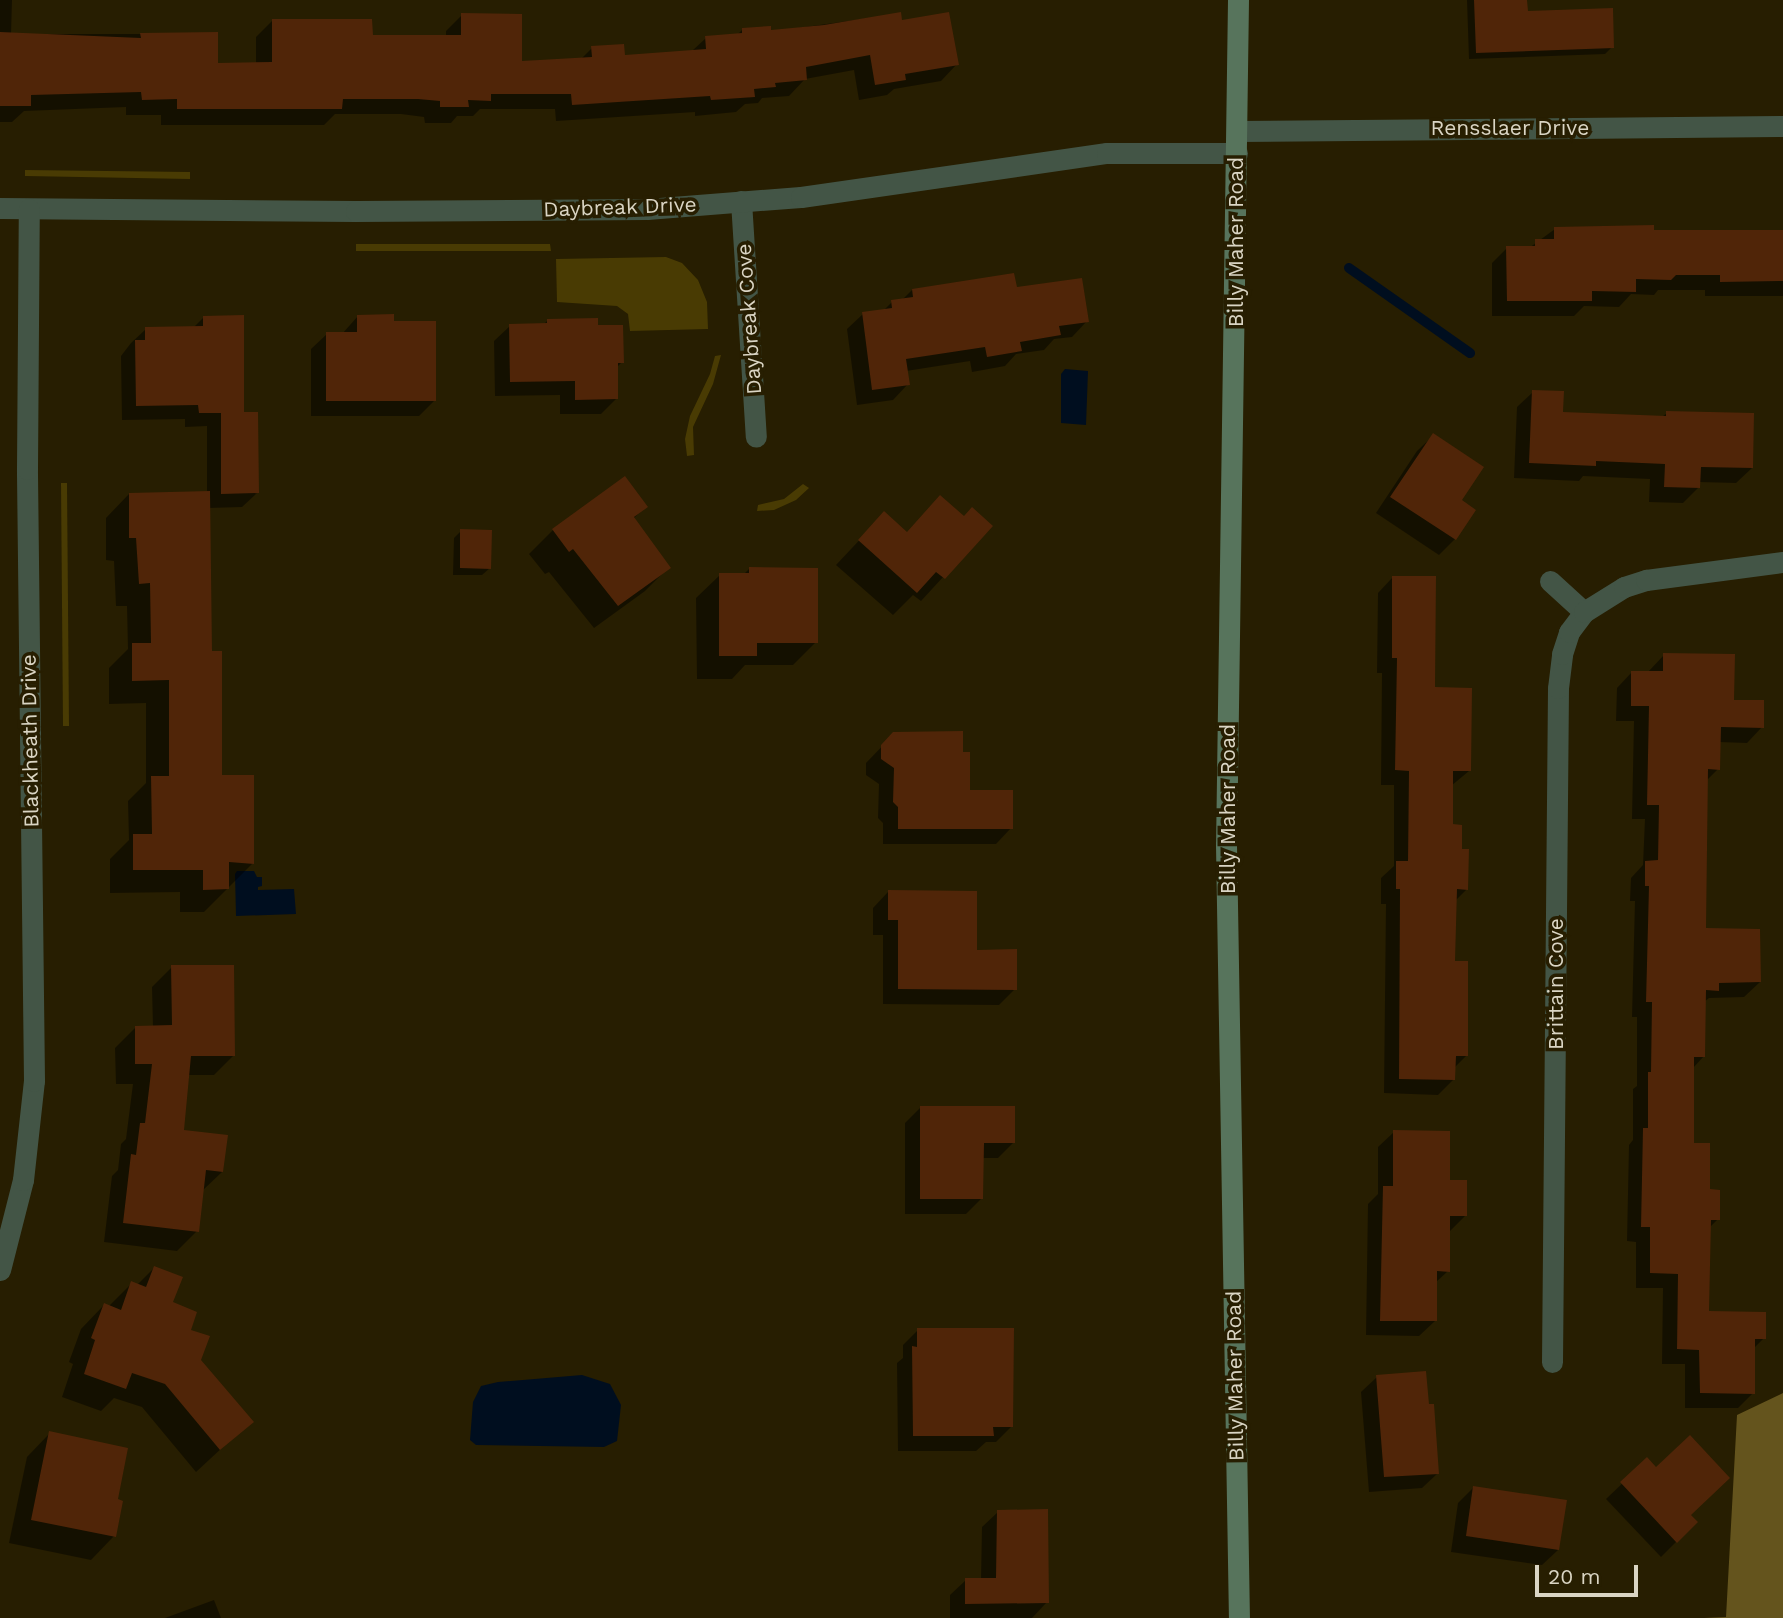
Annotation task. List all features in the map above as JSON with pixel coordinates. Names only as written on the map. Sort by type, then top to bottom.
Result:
[{"type":"main road","name":"Billy Maher Road","points":[[1238,0],[1226,845],[1239,1618]]},
{"type":"street","name":"Rensslaer Drive","points":[[1237,131],[1783,126]]},
{"type":"street","name":"Daybreak Drive","points":[[0,208],[490,211],[647,209],[891,186],[1107,153],[1237,153]]},
{"type":"street","name":"Daybreak Cove","points":[[741,201],[756,437]]},
{"type":"street","name":"Blackheath Drive","points":[[0,1270],[23,1180],[34,1081],[27,469],[29,209]]},
{"type":"street","name":"Brittain Cove","points":[[1552,1362],[1558,688],[1562,654],[1569,632],[1584,612],[1609,594],[1646,580],[1783,562]]},
{"type":"street","points":[[1550,581],[1584,612]]},
{"type":"shaded area","points":[[25,170],[190,172],[190,179],[25,176]]},
{"type":"shaded area","points":[[356,244],[550,244],[551,251],[356,251]]},
{"type":"shaded area","points":[[666,257],[682,263],[698,280],[707,302],[708,329],[630,331],[628,314],[617,306],[557,302],[556,259]]},
{"type":"shaded area","points":[[721,355],[713,384],[693,427],[694,455],[687,456],[685,439],[690,416],[710,374],[715,356]]},
{"type":"shaded area","points":[[61,483],[67,483],[69,726],[63,726]]},
{"type":"shaded area","points":[[803,484],[809,488],[796,500],[774,510],[757,511],[758,505],[784,499]]},
{"type":"shaded area","points":[[1783,1393],[1783,1618],[1704,1618],[1726,1617],[1737,1415]]},
{"type":"water","points":[[1065,369],[1088,371],[1086,425],[1061,423],[1061,374]]},
{"type":"water","points":[[237,871],[254,871],[257,877],[262,877],[262,886],[258,887],[258,890],[294,889],[296,914],[236,916]]},
{"type":"water","points":[[582,1375],[610,1384],[621,1405],[617,1441],[604,1447],[476,1445],[470,1440],[473,1402],[481,1386],[498,1382]]},
{"type":"building","points":[[1474,0],[1527,0],[1528,11],[1613,8],[1614,48],[1476,53]]},
{"type":"building","points":[[901,12],[902,20],[949,12],[959,65],[905,74],[906,80],[875,85],[870,55],[806,67],[807,80],[775,83],[776,87],[754,89],[755,97],[711,100],[710,96],[572,105],[571,94],[491,94],[491,101],[468,100],[469,107],[440,107],[440,101],[418,99],[343,99],[342,109],[177,109],[177,99],[142,100],[141,92],[31,95],[31,106],[0,106],[0,32],[141,38],[140,33],[218,32],[218,63],[272,62],[272,19],[372,19],[373,35],[461,35],[461,13],[522,14],[522,61],[592,57],[591,46],[624,44],[625,55],[706,49],[705,36],[742,33],[742,28],[771,26],[771,30],[824,25]]},
{"type":"building","points":[[1654,225],[1654,230],[1783,230],[1783,281],[1720,282],[1720,275],[1676,275],[1671,280],[1636,279],[1636,292],[1592,291],[1592,301],[1507,301],[1506,246],[1535,246],[1535,239],[1554,239],[1554,227]]},
{"type":"building","points":[[1014,273],[1017,287],[1082,278],[1089,322],[1059,326],[1061,335],[1020,342],[1022,351],[987,357],[985,347],[906,359],[910,385],[872,390],[862,312],[892,308],[891,300],[913,297],[912,289]]},
{"type":"building","points":[[394,314],[394,321],[436,321],[436,401],[326,401],[326,332],[357,332],[357,315]]},
{"type":"building","points":[[244,315],[244,412],[258,412],[259,493],[221,494],[221,413],[199,413],[198,405],[136,406],[135,340],[145,340],[145,327],[203,326],[203,316]]},
{"type":"building","points":[[598,318],[598,325],[623,325],[624,363],[618,363],[618,399],[575,400],[575,381],[510,382],[509,324],[547,323],[547,319]]},
{"type":"building","points":[[1532,390],[1564,391],[1563,412],[1666,416],[1666,411],[1754,413],[1753,468],[1701,467],[1700,488],[1664,487],[1665,464],[1596,461],[1596,466],[1529,463]]},
{"type":"building","points":[[1433,433],[1484,467],[1462,500],[1476,510],[1456,540],[1390,497]]},
{"type":"building","points":[[625,476],[648,507],[634,517],[671,568],[618,606],[573,549],[569,552],[552,529]]},
{"type":"building","points":[[210,491],[212,651],[222,651],[222,775],[254,775],[254,864],[229,862],[229,889],[203,890],[203,870],[133,870],[133,834],[152,834],[151,776],[169,776],[169,680],[132,681],[132,643],[151,643],[150,583],[139,584],[136,538],[129,538],[129,493]]},
{"type":"building","points":[[940,495],[964,516],[972,507],[993,526],[945,579],[936,572],[917,593],[858,540],[884,511],[907,532]]},
{"type":"building","points":[[460,529],[492,530],[491,569],[460,568]]},
{"type":"building","points":[[749,567],[818,568],[818,643],[757,643],[757,656],[719,656],[719,573],[749,573]]},
{"type":"building","points":[[1392,576],[1436,576],[1435,687],[1472,688],[1471,771],[1453,771],[1453,824],[1462,825],[1462,849],[1469,849],[1468,890],[1457,889],[1455,961],[1468,961],[1468,1056],[1456,1056],[1455,1080],[1399,1079],[1400,889],[1396,889],[1396,861],[1408,861],[1409,771],[1395,770],[1397,658],[1392,658]]},
{"type":"building","points":[[1663,653],[1735,654],[1734,700],[1764,700],[1764,728],[1721,727],[1720,770],[1708,769],[1706,928],[1760,929],[1761,982],[1719,983],[1719,991],[1706,990],[1705,1057],[1694,1057],[1694,1143],[1710,1143],[1710,1189],[1720,1190],[1720,1220],[1711,1220],[1709,1311],[1766,1312],[1766,1339],[1755,1339],[1755,1394],[1700,1393],[1699,1350],[1677,1349],[1678,1274],[1650,1273],[1650,1227],[1641,1227],[1643,1128],[1648,1128],[1652,1002],[1646,1002],[1649,886],[1645,886],[1645,861],[1658,860],[1659,805],[1647,805],[1649,706],[1631,706],[1631,671],[1663,671]]},
{"type":"building","points":[[963,731],[963,752],[970,752],[970,790],[1013,790],[1013,829],[898,829],[898,807],[893,802],[894,768],[881,759],[881,745],[893,732]]},
{"type":"building","points":[[888,890],[977,891],[977,950],[1017,949],[1017,990],[898,989],[898,920],[888,920]]},
{"type":"building","points":[[171,965],[234,965],[235,1056],[191,1056],[184,1130],[228,1135],[223,1172],[206,1170],[199,1232],[123,1223],[131,1154],[136,1155],[140,1123],[145,1123],[152,1064],[135,1064],[135,1026],[172,1025]]},
{"type":"building","points":[[920,1106],[1015,1106],[1015,1143],[984,1143],[983,1199],[920,1199]]},
{"type":"building","points":[[1393,1130],[1450,1131],[1450,1180],[1467,1180],[1467,1216],[1450,1216],[1450,1272],[1437,1271],[1437,1321],[1380,1321],[1383,1186],[1393,1186]]},
{"type":"building","points":[[154,1266],[183,1277],[173,1302],[197,1312],[191,1330],[210,1336],[201,1360],[254,1422],[220,1450],[165,1384],[132,1373],[126,1389],[84,1374],[95,1340],[91,1338],[104,1303],[121,1310],[131,1281],[146,1287]]},
{"type":"building","points":[[917,1328],[1014,1328],[1013,1427],[993,1427],[994,1436],[913,1436],[912,1346],[917,1347]]},
{"type":"building","points":[[1426,1371],[1429,1404],[1434,1404],[1439,1474],[1384,1477],[1376,1375]]},
{"type":"building","points":[[49,1431],[128,1448],[118,1499],[123,1501],[116,1537],[31,1520]]},
{"type":"building","points":[[1690,1435],[1730,1478],[1691,1515],[1698,1522],[1677,1543],[1620,1482],[1647,1457],[1656,1467]]},
{"type":"building","points":[[1473,1486],[1567,1500],[1559,1550],[1466,1536]]},
{"type":"building","points":[[1048,1509],[1049,1603],[965,1604],[965,1578],[996,1578],[997,1510]]},
{"type":"waterway","points":[[1349,268],[1470,353]]}]
